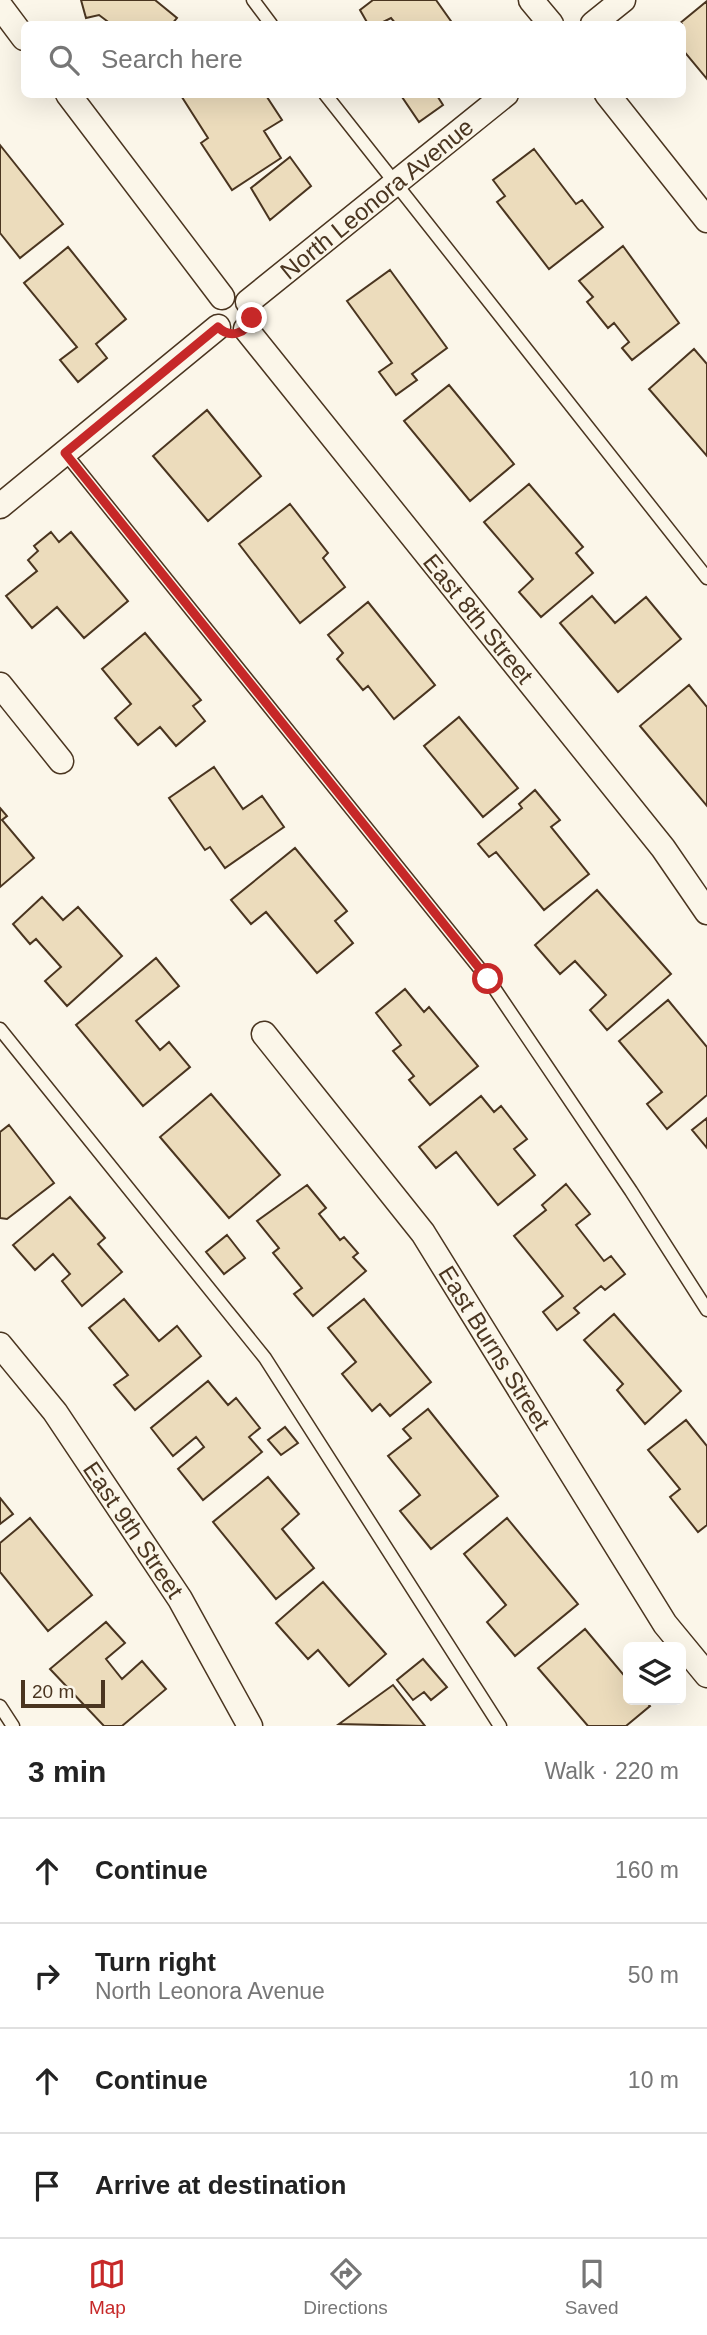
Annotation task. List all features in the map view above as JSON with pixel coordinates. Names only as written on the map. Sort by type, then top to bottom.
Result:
[{"type":"street","points":[[531,0],[548,21]]},
{"type":"street","points":[[597,21],[623,0]]},
{"type":"street","points":[[0,6],[21,34]]},
{"type":"street","points":[[71,98],[222,297]]},
{"type":"street","name":"North Leonora Avenue","points":[[248,302],[501,98]]},
{"type":"street","points":[[610,98],[707,220]]},
{"type":"street","points":[[234,294],[248,302],[252,318],[246,329],[232,334],[218,327],[212,312],[222,297],[234,294]]},
{"type":"street","points":[[0,506],[218,327]]},
{"type":"street","name":"East 8th Street","points":[[246,329],[663,848],[707,912]]},
{"type":"street","points":[[0,685],[61,761]]},
{"type":"street","name":"East Burns Street","points":[[264,1034],[423,1233],[665,1624],[707,1675]]},
{"type":"street","name":"East 9th Street","points":[[0,1345],[54,1412],[180,1600],[250,1726]]},
{"type":"lane","points":[[253,0],[269,21]]},
{"type":"lane","points":[[328,98],[394,185],[707,578]]},
{"type":"lane","points":[[65,453],[488,979],[707,1310]]},
{"type":"lane","points":[[0,1029],[265,1358],[500,1726]]},
{"type":"lane","points":[[0,1706],[13,1726]]},
{"type":"building","points":[[81,0],[155,0],[177,18],[174,21],[107,21],[99,15],[86,18]]},
{"type":"building","points":[[373,0],[436,0],[451,21],[394,21],[391,18],[385,21],[366,21],[360,10]]},
{"type":"building","points":[[707,1],[707,79],[686,54],[686,21],[683,21]]},
{"type":"building","points":[[183,98],[268,98],[282,120],[264,131],[281,158],[232,190],[201,143],[208,138]]},
{"type":"building","points":[[403,98],[439,98],[443,105],[419,122]]},
{"type":"building","points":[[0,145],[63,224],[20,258],[0,233]]},
{"type":"building","points":[[534,149],[576,204],[582,200],[603,227],[549,269],[497,202],[505,196],[493,180]]},
{"type":"building","points":[[290,157],[311,186],[270,220],[251,188]]},
{"type":"building","points":[[623,246],[679,323],[632,360],[622,348],[629,342],[614,323],[608,328],[587,302],[593,297],[579,281]]},
{"type":"building","points":[[68,247],[126,319],[96,344],[107,358],[78,382],[60,360],[77,347],[24,283]]},
{"type":"building","points":[[390,270],[447,348],[412,374],[417,380],[396,395],[379,372],[392,363],[347,301]]},
{"type":"building","points":[[694,349],[707,364],[707,456],[649,389]]},
{"type":"building","points":[[449,385],[514,464],[470,501],[404,421]]},
{"type":"building","points":[[207,410],[261,476],[208,521],[153,456]]},
{"type":"building","points":[[529,484],[583,547],[576,553],[593,573],[541,617],[519,592],[533,579],[484,522]]},
{"type":"building","points":[[290,504],[328,553],[323,558],[345,587],[300,623],[239,544]]},
{"type":"building","points":[[51,532],[59,542],[71,532],[128,601],[84,638],[57,607],[32,628],[6,596],[37,571],[28,560],[38,551],[34,546]]},
{"type":"building","points":[[592,596],[615,623],[646,597],[681,639],[618,692],[560,623]]},
{"type":"building","points":[[368,602],[435,685],[394,719],[368,686],[363,690],[337,659],[343,653],[328,635]]},
{"type":"building","points":[[145,633],[201,700],[193,706],[205,721],[176,746],[160,727],[138,745],[115,718],[131,704],[102,669]]},
{"type":"building","points":[[689,685],[707,707],[707,806],[640,726]]},
{"type":"building","points":[[459,717],[518,788],[483,817],[424,746]]},
{"type":"building","points":[[214,767],[243,809],[262,796],[284,827],[225,868],[210,847],[205,850],[169,798]]},
{"type":"building","points":[[535,790],[560,820],[551,827],[589,874],[544,910],[496,852],[489,857],[478,844],[522,808],[519,804]]},
{"type":"building","points":[[0,808],[7,816],[2,820],[34,858],[0,887]]},
{"type":"building","points":[[295,848],[347,911],[335,921],[353,943],[317,973],[266,912],[251,924],[231,900]]},
{"type":"building","points":[[597,890],[671,974],[607,1030],[590,1010],[606,995],[575,961],[560,974],[535,945]]},
{"type":"building","points":[[42,897],[63,920],[78,907],[122,956],[67,1006],[45,981],[61,967],[36,939],[30,944],[13,924]]},
{"type":"building","points":[[156,958],[179,986],[136,1021],[160,1050],[169,1042],[190,1067],[143,1106],[76,1025]]},
{"type":"building","points":[[405,989],[424,1012],[429,1007],[478,1066],[430,1105],[409,1080],[414,1076],[393,1051],[401,1045],[376,1013]]},
{"type":"building","points":[[668,1000],[707,1047],[707,1095],[667,1129],[647,1104],[662,1092],[619,1041]]},
{"type":"building","points":[[211,1094],[280,1175],[229,1218],[160,1137]]},
{"type":"building","points":[[481,1096],[494,1112],[501,1106],[527,1139],[514,1149],[535,1175],[498,1205],[456,1152],[436,1168],[419,1147]]},
{"type":"building","points":[[707,1118],[707,1148],[692,1130]]},
{"type":"building","points":[[9,1125],[54,1183],[7,1219],[0,1218],[0,1132]]},
{"type":"building","points":[[566,1184],[590,1214],[576,1225],[604,1261],[611,1256],[625,1274],[605,1290],[601,1286],[574,1308],[579,1313],[557,1330],[543,1312],[563,1296],[514,1236],[546,1210],[542,1205]]},
{"type":"building","points":[[307,1185],[326,1208],[319,1214],[340,1240],[344,1237],[358,1253],[353,1257],[366,1271],[313,1316],[294,1294],[302,1288],[273,1253],[279,1248],[257,1221]]},
{"type":"building","points":[[70,1197],[105,1238],[98,1244],[122,1272],[82,1306],[62,1281],[70,1274],[53,1254],[35,1270],[13,1245]]},
{"type":"building","points":[[227,1235],[245,1258],[224,1274],[206,1252]]},
{"type":"building","points":[[124,1299],[159,1341],[177,1326],[201,1356],[135,1410],[114,1385],[128,1375],[89,1328]]},
{"type":"building","points":[[364,1299],[431,1382],[390,1416],[380,1404],[372,1411],[342,1374],[356,1362],[328,1328]]},
{"type":"building","points":[[614,1314],[681,1391],[645,1424],[617,1390],[623,1384],[584,1340]]},
{"type":"building","points":[[208,1381],[228,1405],[236,1398],[260,1428],[249,1437],[262,1452],[203,1500],[178,1469],[204,1447],[196,1437],[173,1456],[151,1428]]},
{"type":"building","points":[[428,1409],[498,1496],[431,1549],[400,1511],[420,1495],[388,1456],[411,1438],[403,1429]]},
{"type":"building","points":[[686,1420],[707,1446],[707,1525],[698,1532],[670,1497],[680,1489],[648,1450]]},
{"type":"building","points":[[285,1427],[298,1443],[281,1455],[268,1440]]},
{"type":"building","points":[[268,1477],[299,1514],[282,1529],[314,1568],[276,1599],[213,1522]]},
{"type":"building","points":[[0,1498],[13,1514],[0,1524]]},
{"type":"building","points":[[30,1518],[92,1595],[48,1631],[0,1572],[0,1543]]},
{"type":"building","points":[[507,1518],[578,1604],[515,1656],[487,1622],[506,1605],[464,1554]]},
{"type":"building","points":[[323,1582],[386,1654],[349,1686],[318,1650],[308,1659],[276,1623]]},
{"type":"building","points":[[106,1622],[125,1643],[106,1659],[122,1679],[142,1661],[166,1689],[122,1726],[104,1726],[50,1669]]},
{"type":"building","points":[[585,1629],[623,1674],[623,1705],[650,1706],[626,1726],[588,1726],[538,1668]]},
{"type":"building","points":[[423,1659],[447,1687],[431,1700],[424,1692],[413,1700],[397,1680]]},
{"type":"building","points":[[393,1685],[425,1726],[339,1724]]},
{"type":"route","points":[[252,318],[245,330],[238,333],[225,333],[218,327],[65,453],[488,979]]}]
